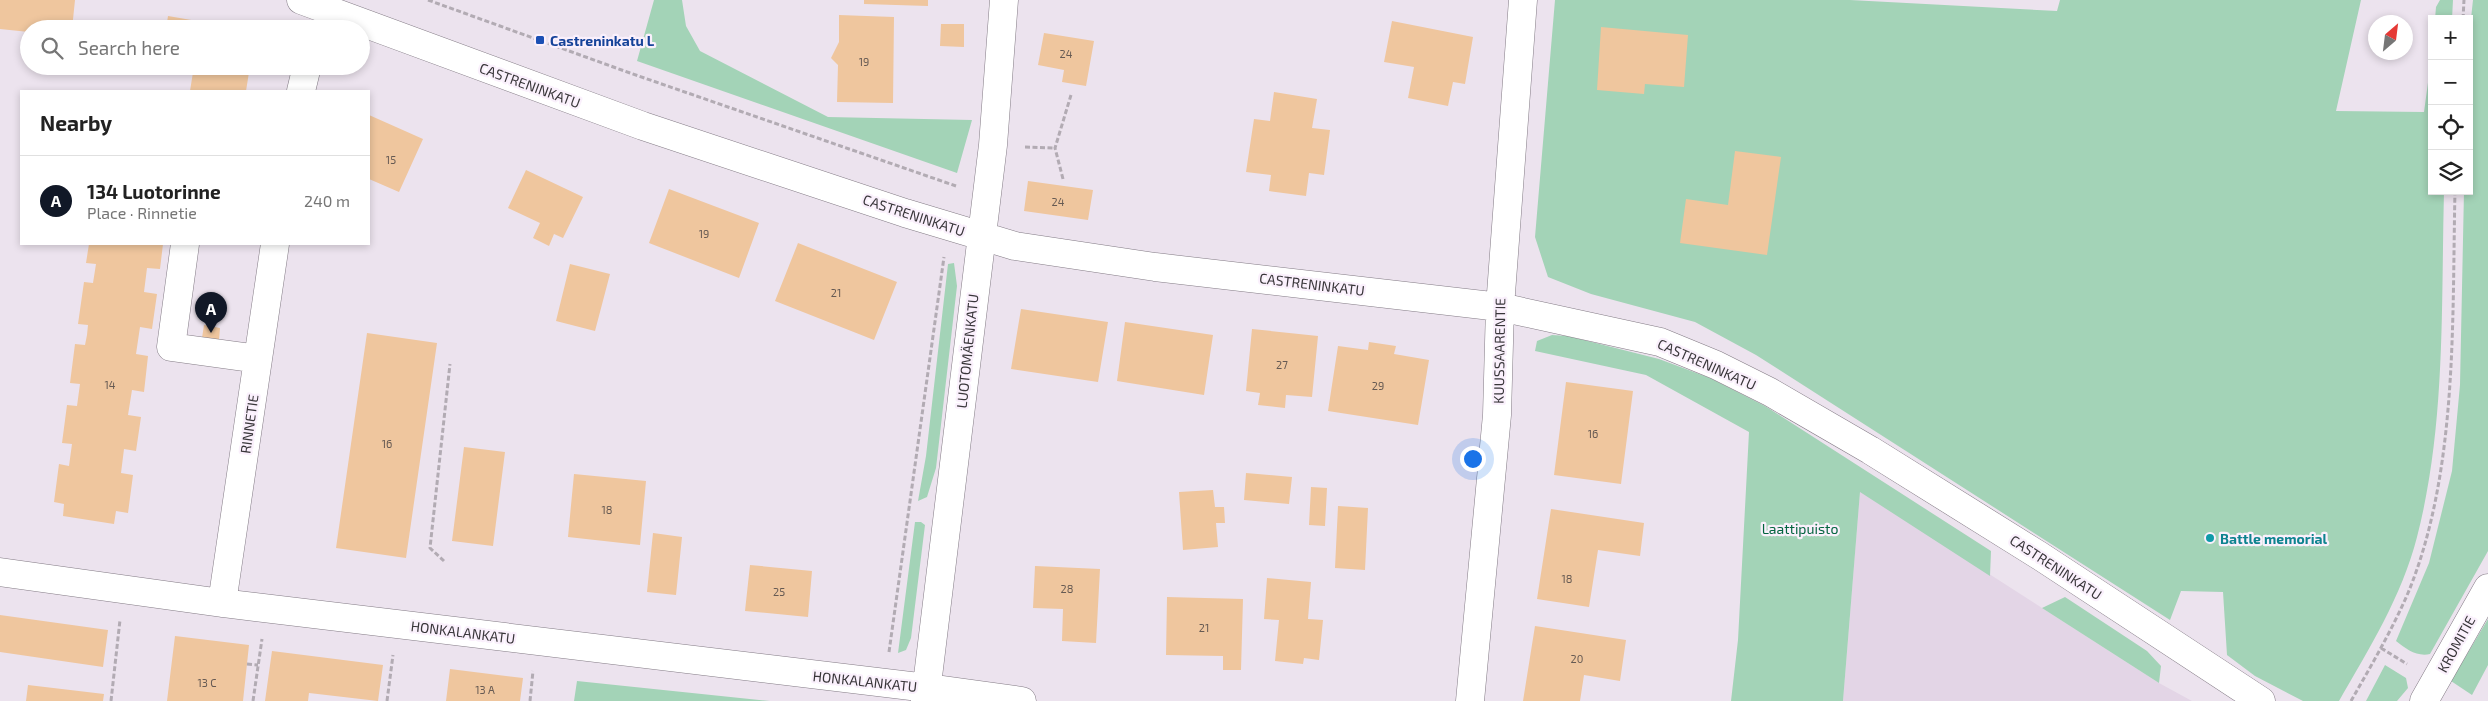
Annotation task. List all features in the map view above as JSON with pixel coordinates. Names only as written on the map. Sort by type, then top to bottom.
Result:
[{"type":"street","name":"CASTRENINKATU","points":[[301,0],[326,13],[346,20]]},
{"type":"street","name":"LUOTOMÄENKATU","points":[[926,694],[980,236],[993,145],[1004,0]]},
{"type":"street","name":"KUUSSAARENTIE","points":[[1470,701],[1497,415],[1500,307],[1523,0]]},
{"type":"street","name":"CASTRENINKATU","points":[[370,29],[643,126],[1015,246],[1155,267],[1500,307],[1660,342],[1716,365],[1770,392],[1870,450],[2032,550],[2261,701]]},
{"type":"street","points":[[301,90],[305,75]]},
{"type":"street","points":[[185,245],[171,347],[258,359]]},
{"type":"street","name":"RINNETIE","points":[[222,603],[275,245]]},
{"type":"street","name":"HONKALANKATU","points":[[0,572],[222,603],[885,684],[926,694],[1022,701]]},
{"type":"street","name":"KROMITIE","points":[[2424,701],[2488,588]]},
{"type":"path","points":[[428,0],[951,185],[986,194]]},
{"type":"path","points":[[2463,15],[2464,0]]},
{"type":"path","points":[[1063,179],[1055,148],[1071,95]]},
{"type":"path","points":[[885,684],[948,225],[951,185]]},
{"type":"path","points":[[2351,701],[2408,593],[2426,540],[2441,466],[2451,376],[2455,195]]},
{"type":"path","points":[[444,561],[430,548],[450,364]]},
{"type":"path","points":[[111,701],[124,589]]},
{"type":"path","points":[[253,701],[266,608]]},
{"type":"path","points":[[388,701],[397,624]]},
{"type":"path","points":[[247,664],[258,665]]},
{"type":"shaded area","points":[[1860,491],[2159,683],[2192,701],[1843,701]]},
{"type":"green space","points":[[654,0],[682,0],[686,26],[700,51],[828,117],[972,120],[957,173],[637,61]]},
{"type":"green space","points":[[1555,0],[1850,0],[2057,11],[2060,0],[2361,0],[2336,111],[2424,112],[2428,82],[2428,195],[2444,195],[2442,321],[2433,452],[2417,537],[2403,580],[2384,622],[2339,701],[2303,701],[2255,676],[2227,655],[2223,592],[2181,591],[2170,620],[1756,355],[1695,322],[1591,294],[1548,277],[1535,237]]},
{"type":"green space","points":[[2440,0],[2453,0],[2452,15],[2435,15],[2436,7]]},
{"type":"green space","points":[[2473,0],[2488,0],[2488,551],[2430,654],[2425,655],[2416,653],[2396,641],[2429,563],[2452,471],[2460,385],[2464,195],[2473,195],[2473,15],[2471,15]]},
{"type":"green space","points":[[954,263],[957,286],[936,468],[927,497],[918,501],[926,456],[948,264]]},
{"type":"green space","name":"Laattipuisto","points":[[1552,335],[1568,336],[1659,359],[1710,378],[1765,406],[1991,551],[1990,576],[1860,492],[1843,701],[1731,701],[1738,640],[1749,432],[1646,375],[1535,351],[1537,341]]},
{"type":"green space","points":[[915,522],[921,522],[925,525],[911,638],[906,650],[898,653]]},
{"type":"green space","points":[[2065,597],[2147,651],[2161,666],[2159,683],[2042,608]]},
{"type":"green space","points":[[2488,619],[2488,665],[2472,695],[2451,681]]},
{"type":"green space","points":[[2385,665],[2406,678],[2408,688],[2397,701],[2366,701]]},
{"type":"green space","points":[[577,681],[770,701],[574,701]]},
{"type":"building","points":[[0,0],[75,0],[73,20],[20,20],[20,31],[0,29]]},
{"type":"building","points":[[864,0],[928,0],[928,6],[864,4]]},
{"type":"building","points":[[839,15],[894,17],[893,103],[837,102],[838,65],[831,58],[839,42]]},
{"type":"building","points":[[168,16],[191,20],[167,20]]},
{"type":"building","points":[[1392,21],[1473,37],[1465,84],[1453,82],[1448,106],[1408,98],[1414,67],[1384,62]]},
{"type":"building","points":[[941,24],[964,24],[964,47],[940,46]]},
{"type":"building","points":[[1601,27],[1688,35],[1684,87],[1645,84],[1644,94],[1597,90]]},
{"type":"building","points":[[1044,33],[1094,41],[1086,86],[1062,82],[1064,70],[1038,65]]},
{"type":"building","points":[[193,75],[249,75],[246,90],[190,90]]},
{"type":"building","points":[[1274,92],[1317,99],[1312,128],[1330,130],[1324,175],[1309,173],[1306,196],[1269,191],[1271,175],[1246,172],[1254,119],[1270,121]]},
{"type":"building","points":[[370,115],[423,139],[399,192],[370,179]]},
{"type":"building","points":[[1735,151],[1781,157],[1767,255],[1680,243],[1686,199],[1728,205]]},
{"type":"building","points":[[526,170],[583,197],[563,238],[554,234],[549,246],[533,238],[540,223],[508,208]]},
{"type":"building","points":[[1028,181],[1093,190],[1088,220],[1024,211]]},
{"type":"building","points":[[669,189],[759,223],[739,278],[649,243]]},
{"type":"building","points":[[798,243],[897,282],[874,340],[775,301]]},
{"type":"building","points":[[89,245],[163,245],[160,269],[147,268],[144,292],[157,294],[152,329],[140,327],[136,354],[148,356],[144,392],[132,390],[128,415],[141,417],[136,451],[124,449],[121,473],[133,475],[128,513],[116,511],[114,524],[63,516],[64,504],[54,502],[59,464],[69,466],[72,444],[62,443],[67,405],[77,406],[80,384],[70,383],[75,344],[85,345],[87,335],[88,325],[78,324],[84,282],[93,283],[96,264],[86,263]]},
{"type":"building","points":[[570,264],[610,274],[595,331],[556,321]]},
{"type":"building","points":[[1021,309],[1108,322],[1098,382],[1011,369]]},
{"type":"building","points":[[1125,322],[1213,335],[1204,395],[1117,381]]},
{"type":"building","points":[[204,325],[220,328],[219,340],[202,338]]},
{"type":"building","points":[[1252,329],[1318,336],[1312,397],[1286,395],[1285,408],[1258,405],[1260,393],[1246,391]]},
{"type":"building","points":[[367,333],[437,343],[406,558],[336,548]]},
{"type":"building","points":[[1369,342],[1396,346],[1394,354],[1429,360],[1418,425],[1328,411],[1338,346],[1368,350]]},
{"type":"building","points":[[1566,382],[1633,391],[1621,484],[1554,475]]},
{"type":"building","points":[[464,447],[505,452],[493,546],[452,541]]},
{"type":"building","points":[[1246,473],[1292,477],[1289,504],[1244,500]]},
{"type":"building","points":[[574,474],[646,481],[640,545],[568,537]]},
{"type":"building","points":[[1311,487],[1327,488],[1325,526],[1309,525]]},
{"type":"building","points":[[1213,490],[1215,507],[1224,507],[1225,523],[1216,523],[1218,547],[1183,550],[1179,492]]},
{"type":"building","points":[[1338,506],[1368,508],[1365,570],[1335,568]]},
{"type":"building","points":[[1551,509],[1644,523],[1640,556],[1598,550],[1589,607],[1537,599]]},
{"type":"building","points":[[653,533],[682,537],[676,595],[647,592]]},
{"type":"building","points":[[750,565],[812,571],[808,617],[745,611]]},
{"type":"building","points":[[1035,566],[1100,569],[1096,643],[1062,641],[1063,609],[1033,608]]},
{"type":"building","points":[[1267,578],[1311,582],[1308,619],[1323,620],[1319,660],[1304,658],[1303,664],[1275,661],[1279,620],[1264,619]]},
{"type":"building","points":[[1167,597],[1243,599],[1241,670],[1223,670],[1223,656],[1166,655]]},
{"type":"building","points":[[0,615],[108,630],[103,667],[0,652]]},
{"type":"building","points":[[1535,626],[1626,640],[1620,681],[1584,675],[1580,701],[1523,701]]},
{"type":"building","points":[[175,636],[249,645],[243,701],[167,701]]},
{"type":"building","points":[[272,651],[383,665],[378,701],[309,693],[308,701],[265,701]]},
{"type":"building","points":[[450,669],[523,678],[520,701],[446,701]]},
{"type":"building","points":[[28,685],[104,694],[103,701],[26,701]]},
{"type":"place","name":"Castreninkatu L","points":[[540,40]]},
{"type":"place","name":"134 Luotorinne","points":[[211,333]]},
{"type":"place","name":"Battle memorial","points":[[2210,538]]}]
